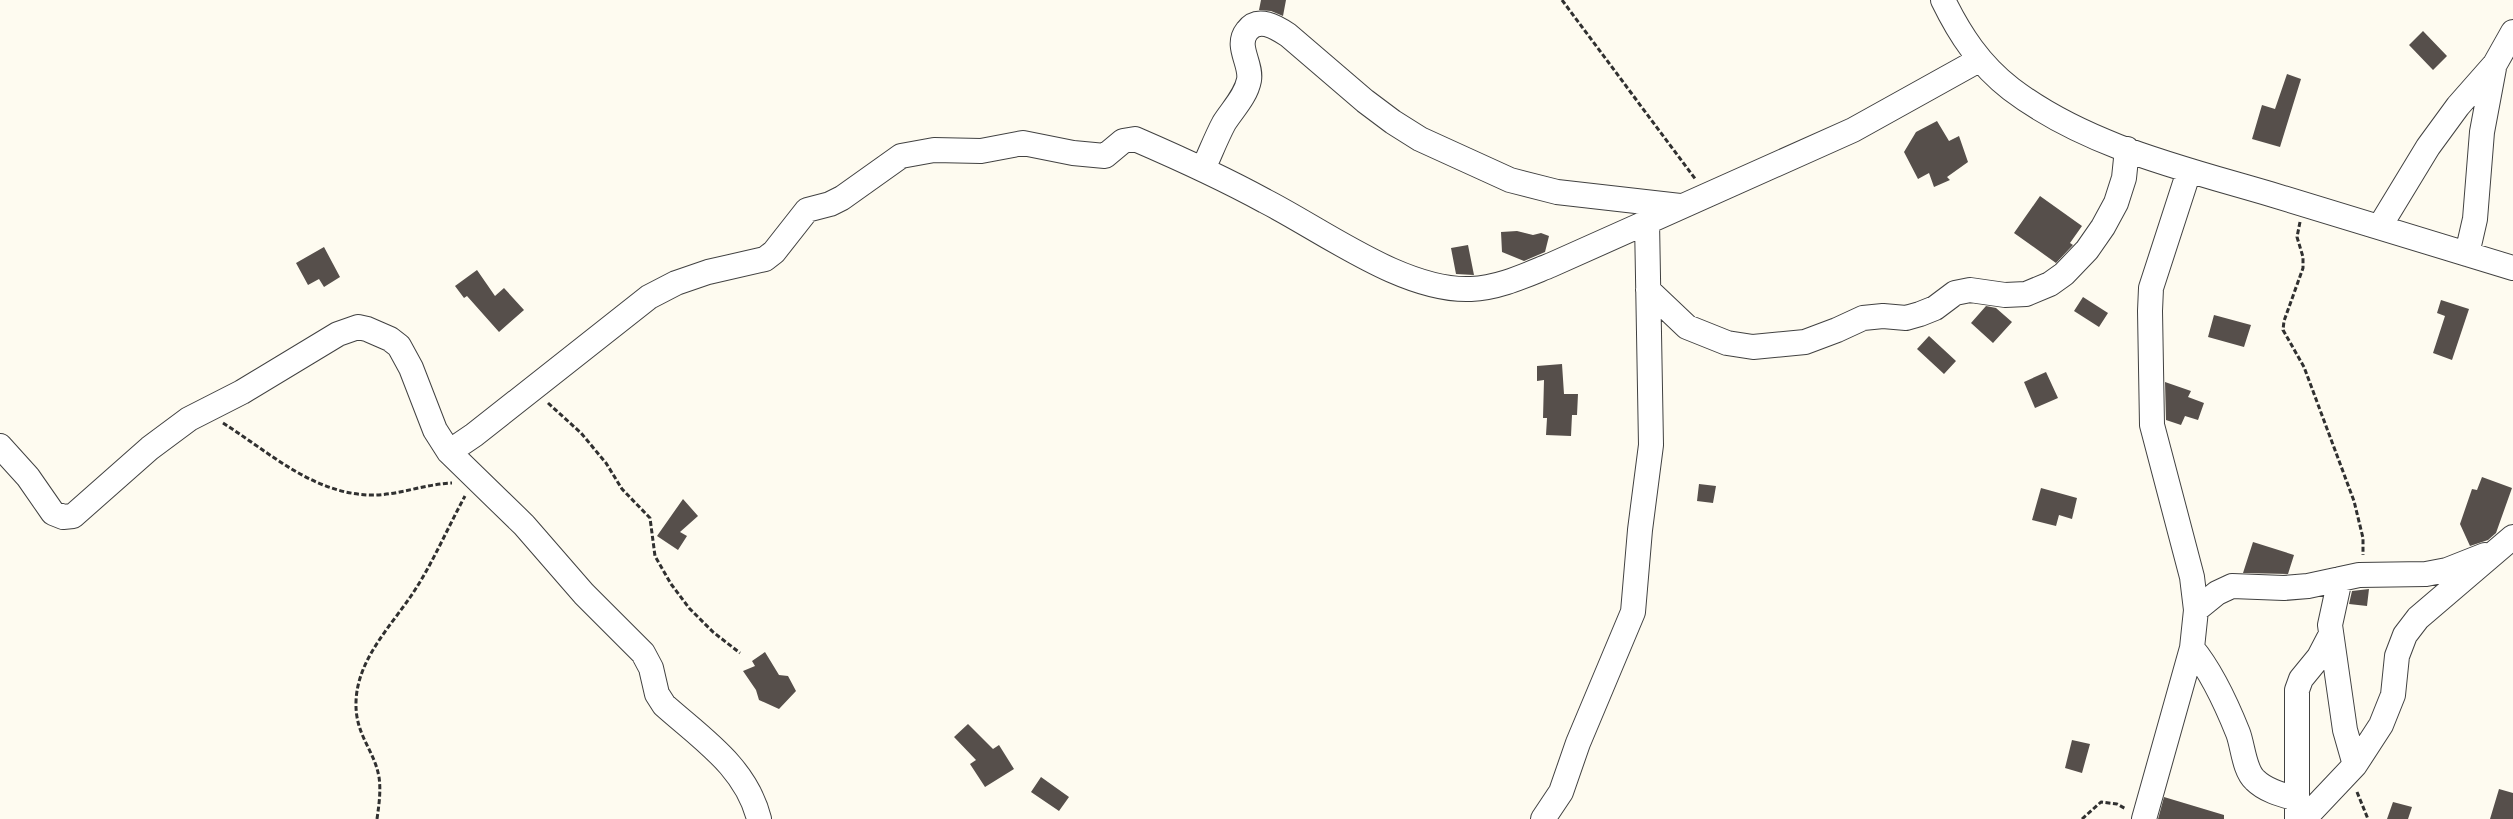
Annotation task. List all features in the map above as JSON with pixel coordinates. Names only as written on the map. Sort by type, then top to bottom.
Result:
[{"type":"street","points":[[1943,0],[1955,26],[1979,60],[2011,89],[2041,109],[2082,131],[2127,149],[2189,170],[2380,226],[2513,268]]},
{"type":"street","points":[[1203,169],[1225,122],[1247,87],[1249,68],[1242,48],[1243,39],[1247,31],[1254,25],[1264,23],[1288,35],[1364,101],[1393,122],[1420,139],[1510,180],[1557,192],[1682,206]]},
{"type":"street","points":[[2380,226],[2428,147],[2458,106],[2495,64],[2513,32]]},
{"type":"street","points":[[449,452],[540,384],[649,297],[676,283],[708,272],[765,259],[774,252],[806,210],[830,204],[842,198],[900,156],[934,150],[981,151],[1022,143],[1073,153],[1105,156],[1123,141],[1135,139],[1203,169],[1400,273],[1446,288],[1473,290],[1508,282],[1551,265],[1853,130],[1979,60]]},
{"type":"street","points":[[2467,254],[2475,219],[2482,132],[2495,64]]},
{"type":"street","points":[[1648,290],[1687,327],[1727,343],[1753,347],[1805,342],[1863,318],[1913,316],[1935,308],[1955,293],[1970,290],[2005,295],[2026,294],[2050,284],[2064,274],[2087,250],[2103,227],[2116,203],[2124,178],[2127,149]]},
{"type":"street","points":[[2144,818],[2192,648],[2196,610],[2192,577],[2152,425],[2150,311],[2151,288],[2189,170]]},
{"type":"street","points":[[1543,819],[1561,792],[1578,743],[1633,612],[1639,539],[1651,445],[1648,221]]},
{"type":"street","points":[[0,446],[28,477],[53,513],[63,517],[73,516],[164,437],[204,411],[242,392],[338,334],[358,327],[377,332],[398,346],[411,368],[435,430],[449,452],[476,484],[524,525],[595,606],[643,653],[651,668],[657,694],[664,705],[730,763],[744,783],[759,819]]},
{"type":"street","points":[[2299,813],[2355,765],[2381,725],[2393,695],[2397,656],[2404,635],[2418,618],[2470,576],[2494,552],[2513,537]]},
{"type":"street","points":[[2196,610],[2217,593],[2232,586],[2284,588],[2349,577],[2426,574],[2447,570],[2494,552]]},
{"type":"street","points":[[2349,577],[2331,615],[2331,634],[2345,730],[2355,765]]},
{"type":"street","points":[[2299,813],[2297,690],[2301,679],[2319,658],[2331,634]]},
{"type":"street","points":[[2192,648],[2208,670],[2217,687],[2236,728],[2253,779],[2299,813]]},
{"type":"path","points":[[1562,0],[1707,194]]},
{"type":"path","points":[[2306,204],[2297,237],[2303,257],[2302,268],[2284,321],[2283,330],[2304,367],[2354,501],[2364,550],[2349,577]]},
{"type":"path","points":[[540,384],[550,406],[581,433],[606,463],[622,488],[650,518],[655,556],[671,584],[713,632],[740,653]]},
{"type":"path","points":[[204,411],[294,471],[349,493],[370,495],[438,483],[476,484],[411,596],[378,641],[358,686],[356,701],[357,721],[379,777],[380,793],[377,819]]},
{"type":"path","points":[[2082,819],[2098,804],[2105,802],[2117,804],[2144,818]]},
{"type":"building","points":[[1261,0],[1286,0],[1283,16],[1271,11],[1259,10]]},
{"type":"building","points":[[2423,31],[2447,56],[2433,70],[2409,45]]},
{"type":"building","points":[[2287,74],[2301,79],[2280,147],[2252,139],[2262,105],[2275,109]]},
{"type":"building","points":[[1937,121],[1949,141],[1959,136],[1968,162],[1947,177],[1950,180],[1934,187],[1929,173],[1918,179],[1904,152],[1916,132]]},
{"type":"building","points":[[2040,196],[2082,226],[2070,243],[2073,245],[2056,263],[2014,233]]},
{"type":"building","points":[[1517,231],[1533,235],[1541,233],[1549,236],[1545,252],[1524,261],[1502,252],[1501,232]]},
{"type":"building","points":[[1468,245],[1474,275],[1456,274],[1451,248]]},
{"type":"building","points":[[324,247],[340,277],[324,287],[319,279],[308,285],[296,263]]},
{"type":"building","points":[[477,270],[495,296],[504,288],[524,310],[499,332],[467,296],[464,298],[455,286]]},
{"type":"building","points":[[2083,297],[2108,313],[2099,327],[2074,311]]},
{"type":"building","points":[[2441,300],[2469,309],[2452,360],[2433,353],[2445,316],[2437,313]]},
{"type":"building","points":[[1986,306],[1996,308],[2012,322],[1993,343],[1971,323]]},
{"type":"building","points":[[2214,315],[2251,325],[2244,347],[2208,337]]},
{"type":"building","points":[[1929,336],[1956,361],[1944,374],[1917,349]]},
{"type":"building","points":[[1562,364],[1564,394],[1578,394],[1577,415],[1572,415],[1571,436],[1546,435],[1547,418],[1543,418],[1544,380],[1537,381],[1537,366]]},
{"type":"building","points":[[2046,372],[2058,398],[2035,408],[2024,382]]},
{"type":"building","points":[[2165,382],[2191,391],[2188,397],[2204,403],[2198,420],[2185,416],[2181,425],[2166,420]]},
{"type":"building","points":[[2482,477],[2512,488],[2496,533],[2488,540],[2470,546],[2460,524],[2472,489],[2477,490]]},
{"type":"building","points":[[1699,484],[1716,486],[1713,503],[1697,501]]},
{"type":"building","points":[[2041,488],[2077,498],[2072,519],[2059,515],[2056,526],[2032,520]]},
{"type":"building","points":[[683,499],[698,516],[680,532],[687,536],[678,550],[657,536]]},
{"type":"building","points":[[2253,542],[2294,555],[2288,574],[2243,573]]},
{"type":"building","points":[[2369,589],[2367,606],[2349,604],[2352,591]]},
{"type":"building","points":[[765,652],[779,675],[788,676],[796,691],[779,709],[759,700],[756,690],[743,671],[755,666],[752,661]]},
{"type":"building","points":[[968,724],[993,749],[999,745],[1014,769],[985,787],[970,764],[976,760],[954,737]]},
{"type":"building","points":[[2072,740],[2090,744],[2082,773],[2065,768]]},
{"type":"building","points":[[1041,777],[1069,797],[1059,811],[1031,792]]},
{"type":"building","points":[[2499,789],[2513,793],[2513,819],[2490,819]]},
{"type":"building","points":[[2164,797],[2224,815],[2224,819],[2158,819]]},
{"type":"building","points":[[2393,802],[2412,807],[2408,819],[2387,819]]}]
